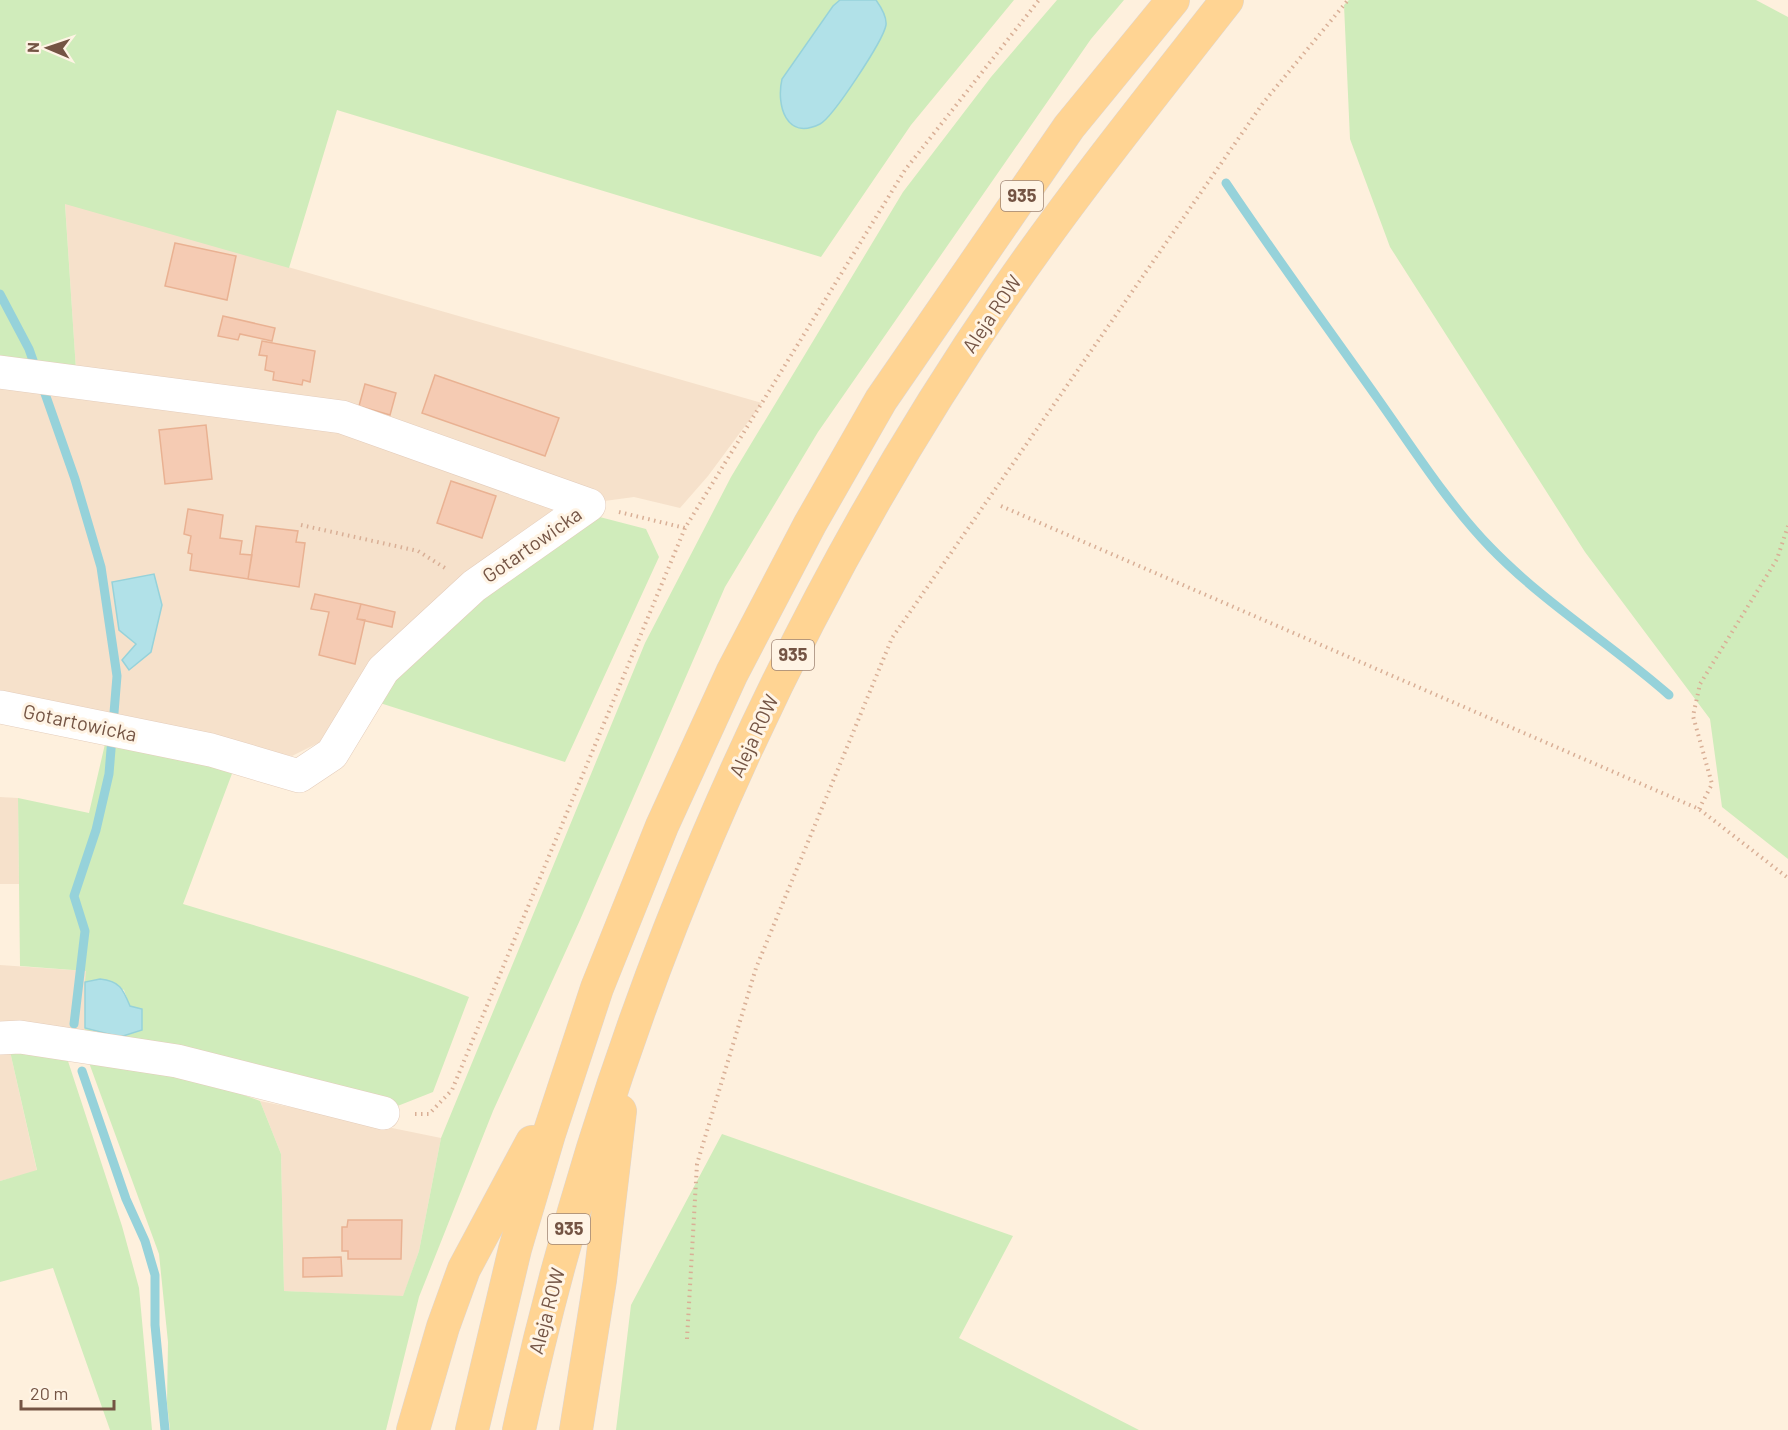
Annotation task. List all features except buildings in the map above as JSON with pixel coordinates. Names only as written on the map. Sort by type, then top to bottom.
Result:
[{"type":"main road","name":"935","points":[[472,1430],[515,1249],[569,1072],[620,930],[683,779],[737,663],[815,514],[881,400],[1069,127],[1173,0]]},
{"type":"main road","name":"Aleja ROW","points":[[519,1430],[534,1361],[562,1256],[593,1147],[628,1044],[670,928],[732,783],[800,642],[858,531],[917,430],[1007,290],[1095,170],[1227,0]]},
{"type":"main road","points":[[576,1430],[600,1280],[628,1044]]},
{"type":"main road","points":[[413,1430],[443,1327],[464,1269],[569,1072]]},
{"type":"street","name":"Gotartowicka","points":[[0,372],[342,417],[589,506]]},
{"type":"street","name":"Gotartowicka","points":[[0,707],[211,750],[299,776],[332,754],[383,670],[474,586],[589,506]]},
{"type":"street","points":[[0,1038],[20,1037],[177,1061],[383,1113]]},
{"type":"path","points":[[383,1113],[429,1114],[452,1090],[685,528],[905,170],[1039,0]]},
{"type":"path","points":[[687,1339],[697,1164],[756,968],[892,638],[1263,103],[1348,0]]},
{"type":"path","points":[[589,506],[685,528]]},
{"type":"path","points":[[1001,506],[1700,809],[1788,878]]},
{"type":"path","points":[[301,525],[418,551],[474,586]]},
{"type":"path","points":[[1700,809],[1712,784],[1693,716],[1700,684],[1777,559],[1788,526]]},
{"type":"shaded area","points":[[65,203],[762,403],[708,476],[680,508],[634,497],[575,505],[525,536],[353,688],[320,742],[292,756],[0,697],[0,368],[76,370]]},
{"type":"shaded area","points":[[0,797],[18,798],[19,884],[0,884]]},
{"type":"shaded area","points":[[0,965],[86,971],[85,1035],[0,1032]]},
{"type":"shaded area","points":[[0,1047],[9,1047],[37,1171],[0,1181]]},
{"type":"shaded area","points":[[260,1101],[441,1138],[419,1251],[403,1297],[284,1291],[281,1154]]},
{"type":"green space","points":[[0,0],[1014,0],[911,125],[821,257],[337,110],[289,268],[65,204],[76,370],[0,357]]},
{"type":"green space","points":[[1057,0],[1124,0],[1091,39],[818,432],[725,587],[580,920],[493,1111],[419,1297],[386,1430],[170,1430],[167,1403],[168,1342],[159,1254],[88,1060],[177,1071],[260,1101],[281,1154],[284,1291],[403,1296],[419,1251],[441,1138],[645,643],[731,477],[903,192],[991,77]]},
{"type":"green space","points":[[1349,0],[1756,0],[1788,17],[1788,859],[1722,807],[1710,719],[1585,552],[1390,247],[1350,139],[1344,5]]},
{"type":"green space","points":[[592,515],[646,529],[659,557],[565,762],[380,703],[389,681],[488,594]]},
{"type":"green space","points":[[105,744],[233,771],[183,904],[363,959],[469,997],[433,1092],[395,1107],[85,1035],[85,1028],[101,1033],[130,1007],[124,990],[100,979],[85,982],[86,971],[20,966],[18,798],[89,813]]},
{"type":"green space","points":[[9,1047],[65,1052],[122,1226],[139,1288],[152,1430],[110,1430],[53,1268],[0,1282],[0,1181],[37,1170]]},
{"type":"green space","points":[[722,1134],[1013,1236],[959,1338],[1139,1430],[616,1430],[631,1305]]},
{"type":"water","points":[[840,0],[876,0],[885,15],[886,25],[867,62],[835,108],[820,124],[799,128],[791,124],[782,109],[782,79],[833,6]]},
{"type":"water","points":[[154,574],[162,605],[151,652],[129,670],[122,660],[136,644],[119,630],[112,582]]},
{"type":"water","points":[[100,979],[116,984],[123,991],[130,1006],[142,1009],[142,1030],[120,1037],[85,1028],[85,982]]},
{"type":"waterway","points":[[1226,183],[1431,475],[1475,531],[1533,587],[1669,695]]},
{"type":"waterway","points":[[0,294],[29,349],[36,369]]},
{"type":"waterway","points":[[42,385],[75,479],[101,567],[117,676],[109,774],[96,830],[74,896],[85,931],[74,1024]]},
{"type":"waterway","points":[[82,1071],[126,1199],[145,1241],[155,1275],[155,1325],[165,1430]]}]
